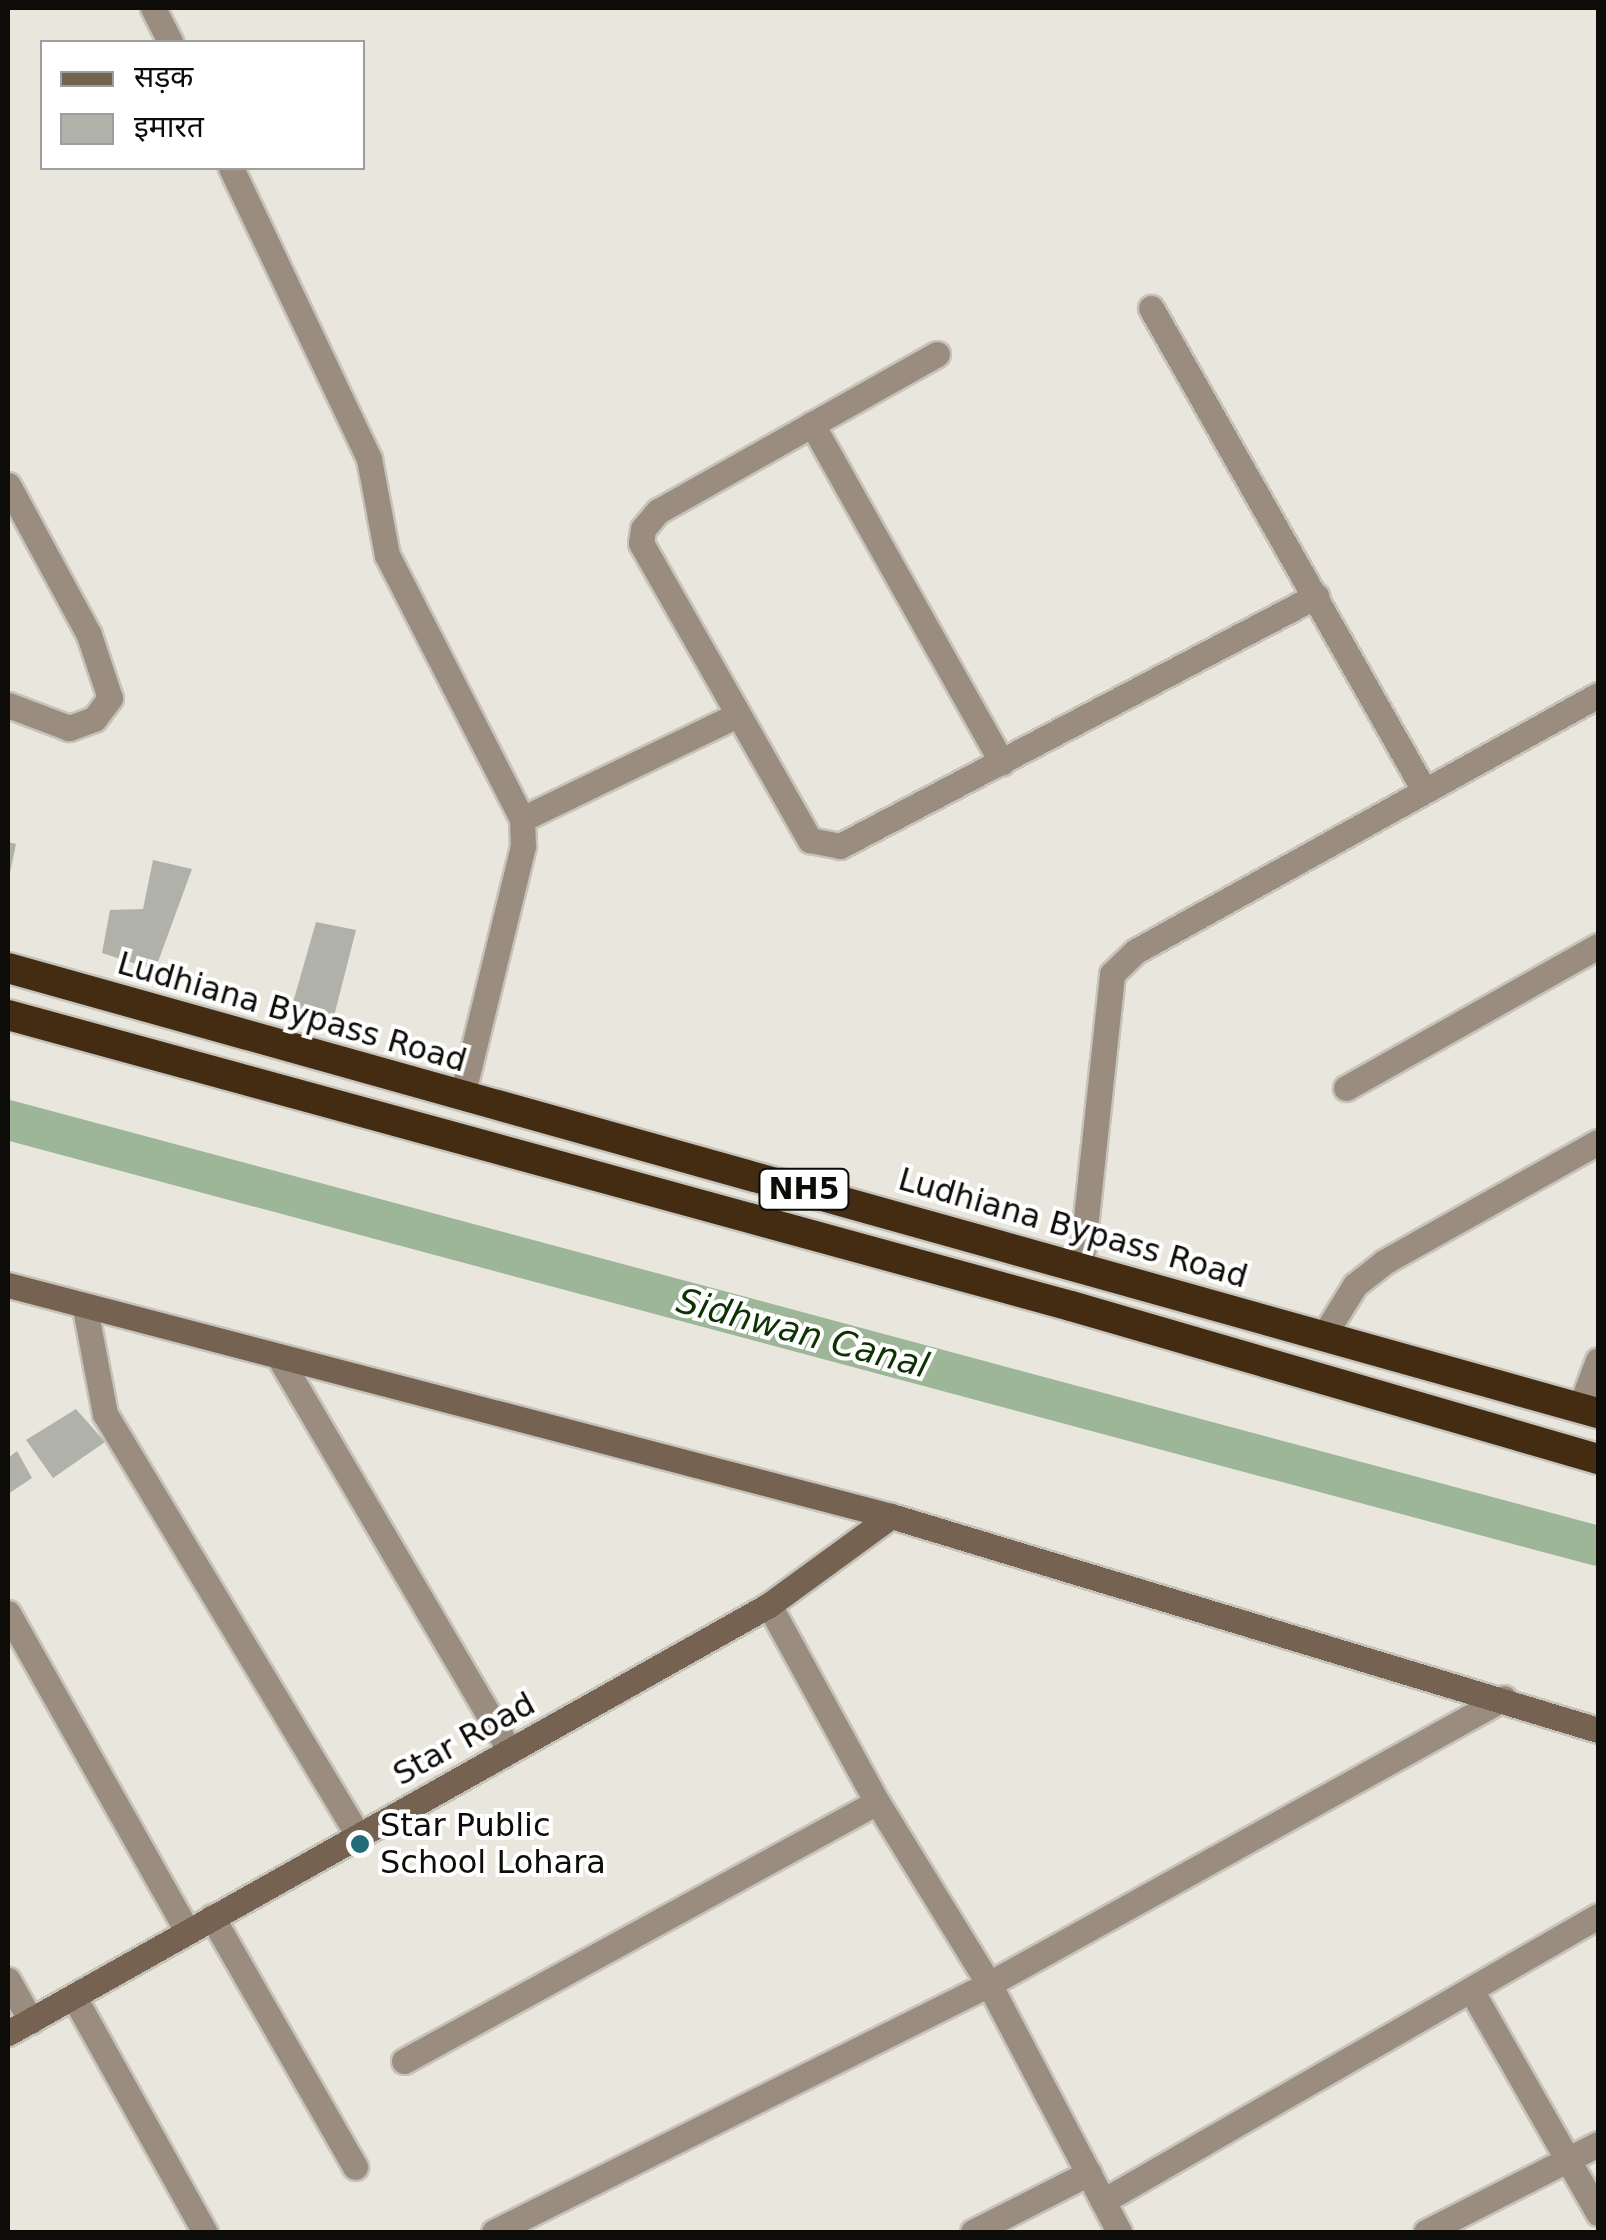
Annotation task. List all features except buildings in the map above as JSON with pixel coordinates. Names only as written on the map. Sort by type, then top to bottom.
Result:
[{"type":"highway","name":"Ludhiana Bypass Road","points":[[8,968],[1081,1264],[1589,1410]]},
{"type":"highway","name":"NH5","points":[[8,1015],[1071,1306],[1598,1459]]},
{"type":"street","points":[[152,8],[169,40]]},
{"type":"street","points":[[232,170],[368,460],[387,555],[522,818],[523,846],[462,1096]]},
{"type":"street","points":[[1151,308],[1424,790]]},
{"type":"street","points":[[937,354],[658,512],[643,529],[640,543],[810,840],[840,846],[1316,596]]},
{"type":"street","points":[[812,424],[1002,762]]},
{"type":"street","points":[[8,485],[89,636],[110,698],[94,719],[69,728],[8,705]]},
{"type":"street","points":[[1081,1264],[1112,974],[1136,951],[1598,695]]},
{"type":"street","points":[[522,818],[738,715]]},
{"type":"street","points":[[1346,1088],[1598,946]]},
{"type":"street","points":[[1324,1335],[1355,1285],[1384,1262],[1598,1142]]},
{"type":"street","points":[[8,1285],[890,1516],[1504,1698],[1598,1730]]},
{"type":"street","points":[[84,1308],[106,1414],[358,1835]]},
{"type":"street","points":[[280,1359],[509,1750]]},
{"type":"street","points":[[1589,1410],[1598,1360]]},
{"type":"street","name":"Star Road","points":[[8,2034],[769,1605],[890,1516]]},
{"type":"street","points":[[769,1605],[878,1802],[989,1984],[1119,2232]]},
{"type":"street","points":[[8,1613],[187,1931]]},
{"type":"street","points":[[494,2232],[989,1984],[1504,1698]]},
{"type":"street","points":[[404,2061],[878,1802]]},
{"type":"street","points":[[212,1916],[355,2168]]},
{"type":"street","points":[[1104,2201],[1598,1916]]},
{"type":"street","points":[[8,1980],[30,2021]]},
{"type":"street","points":[[1471,1990],[1598,2212]]},
{"type":"street","points":[[74,1997],[205,2232]]},
{"type":"street","points":[[1426,2232],[1598,2144]]},
{"type":"street","points":[[973,2232],[1089,2173]]},
{"type":"waterway","name":"Sidhwan Canal","points":[[8,1120],[1598,1546]]},
{"type":"place","name":"Star Public School Lohara","points":[[360,1844]]}]
